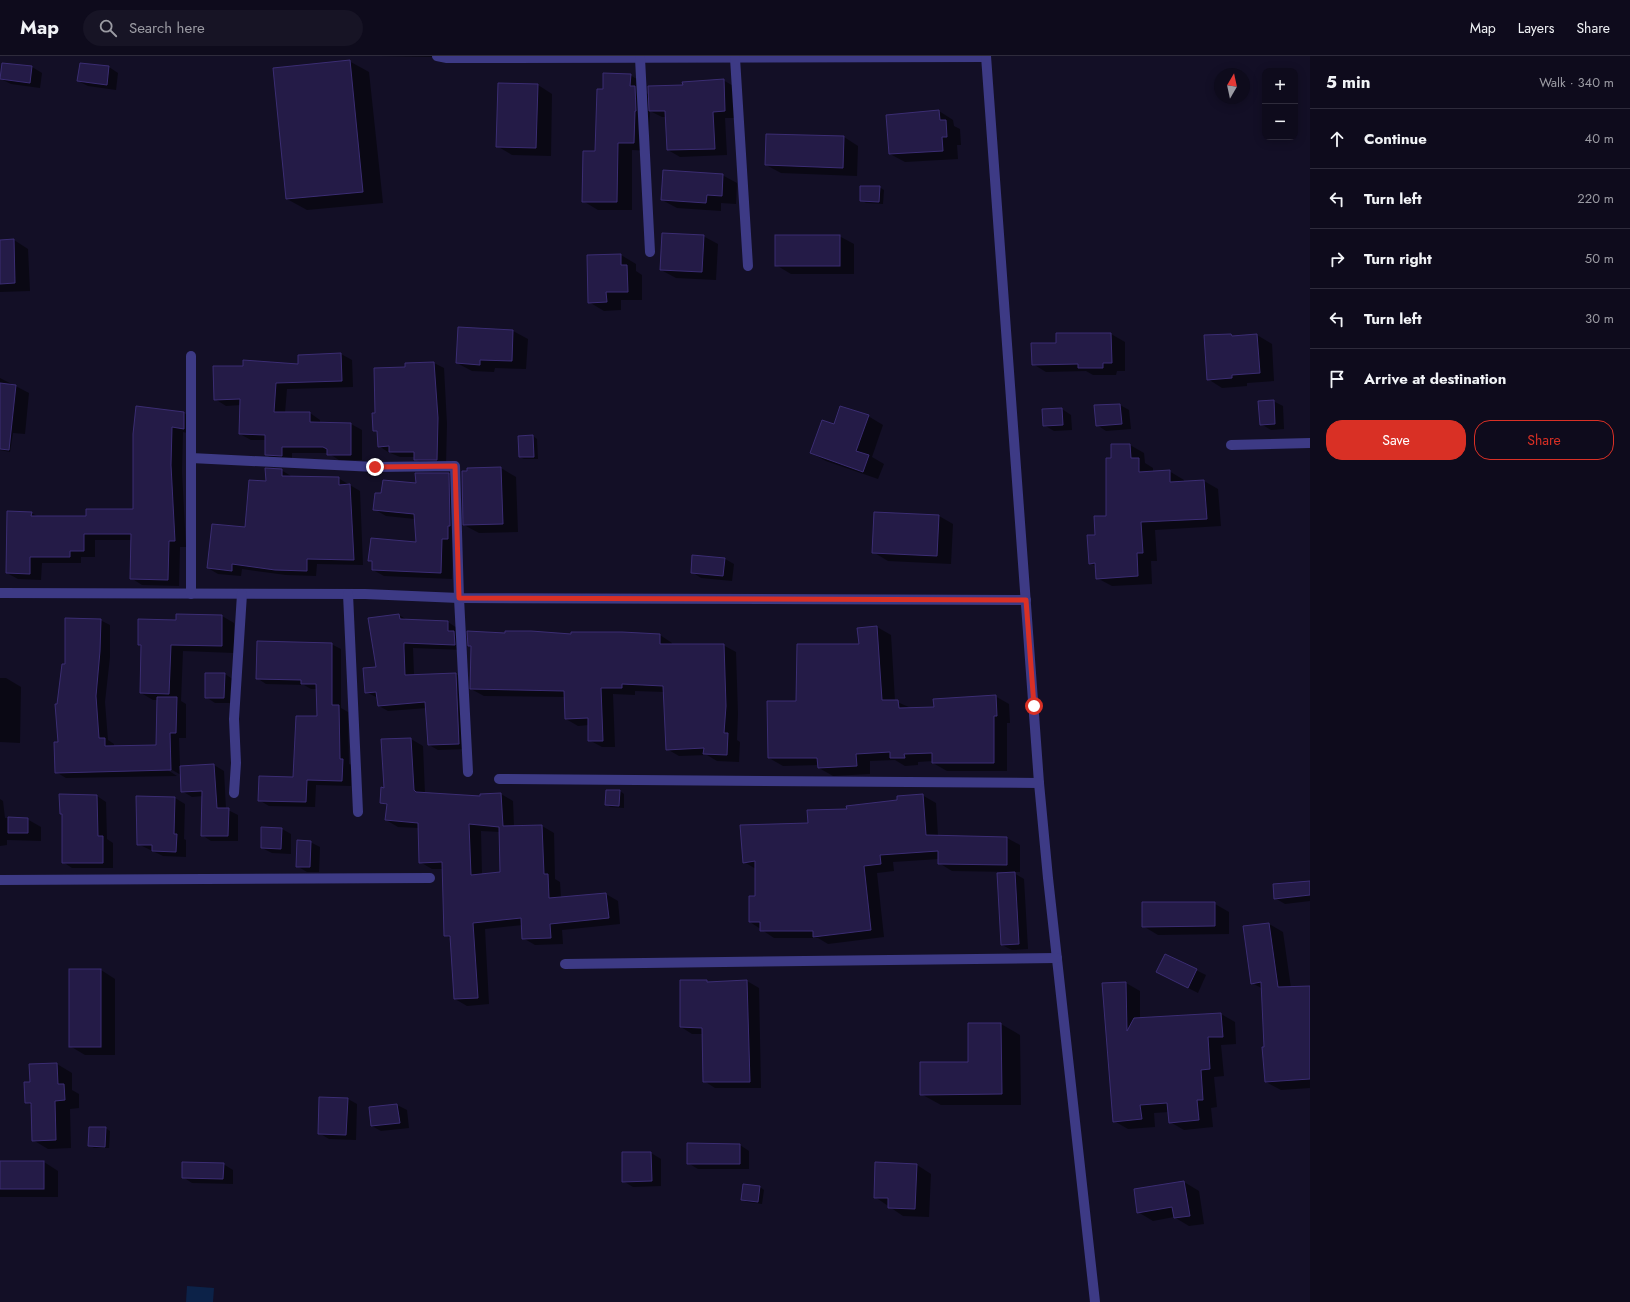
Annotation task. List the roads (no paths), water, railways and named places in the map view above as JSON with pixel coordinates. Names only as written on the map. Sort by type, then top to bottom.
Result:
[{"type":"street","points":[[437,56],[447,58],[986,56],[1039,783],[1056,958],[1095,1302]]},
{"type":"street","points":[[640,58],[650,252]]},
{"type":"street","points":[[735,58],[748,266]]},
{"type":"street","points":[[190,594],[191,356]]},
{"type":"street","points":[[1231,445],[1310,443]]},
{"type":"street","points":[[191,458],[375,467],[455,466],[459,598],[468,772]]},
{"type":"street","points":[[0,594],[348,594],[459,598],[1026,600]]},
{"type":"street","points":[[234,793],[236,763],[234,719],[242,594]]},
{"type":"street","points":[[348,594],[351,693],[358,812]]},
{"type":"street","points":[[500,779],[1039,783]]},
{"type":"street","points":[[0,880],[430,878]]},
{"type":"street","points":[[565,964],[1056,958]]},
{"type":"water","points":[[187,1286],[214,1288],[213,1302],[186,1302]]}]
